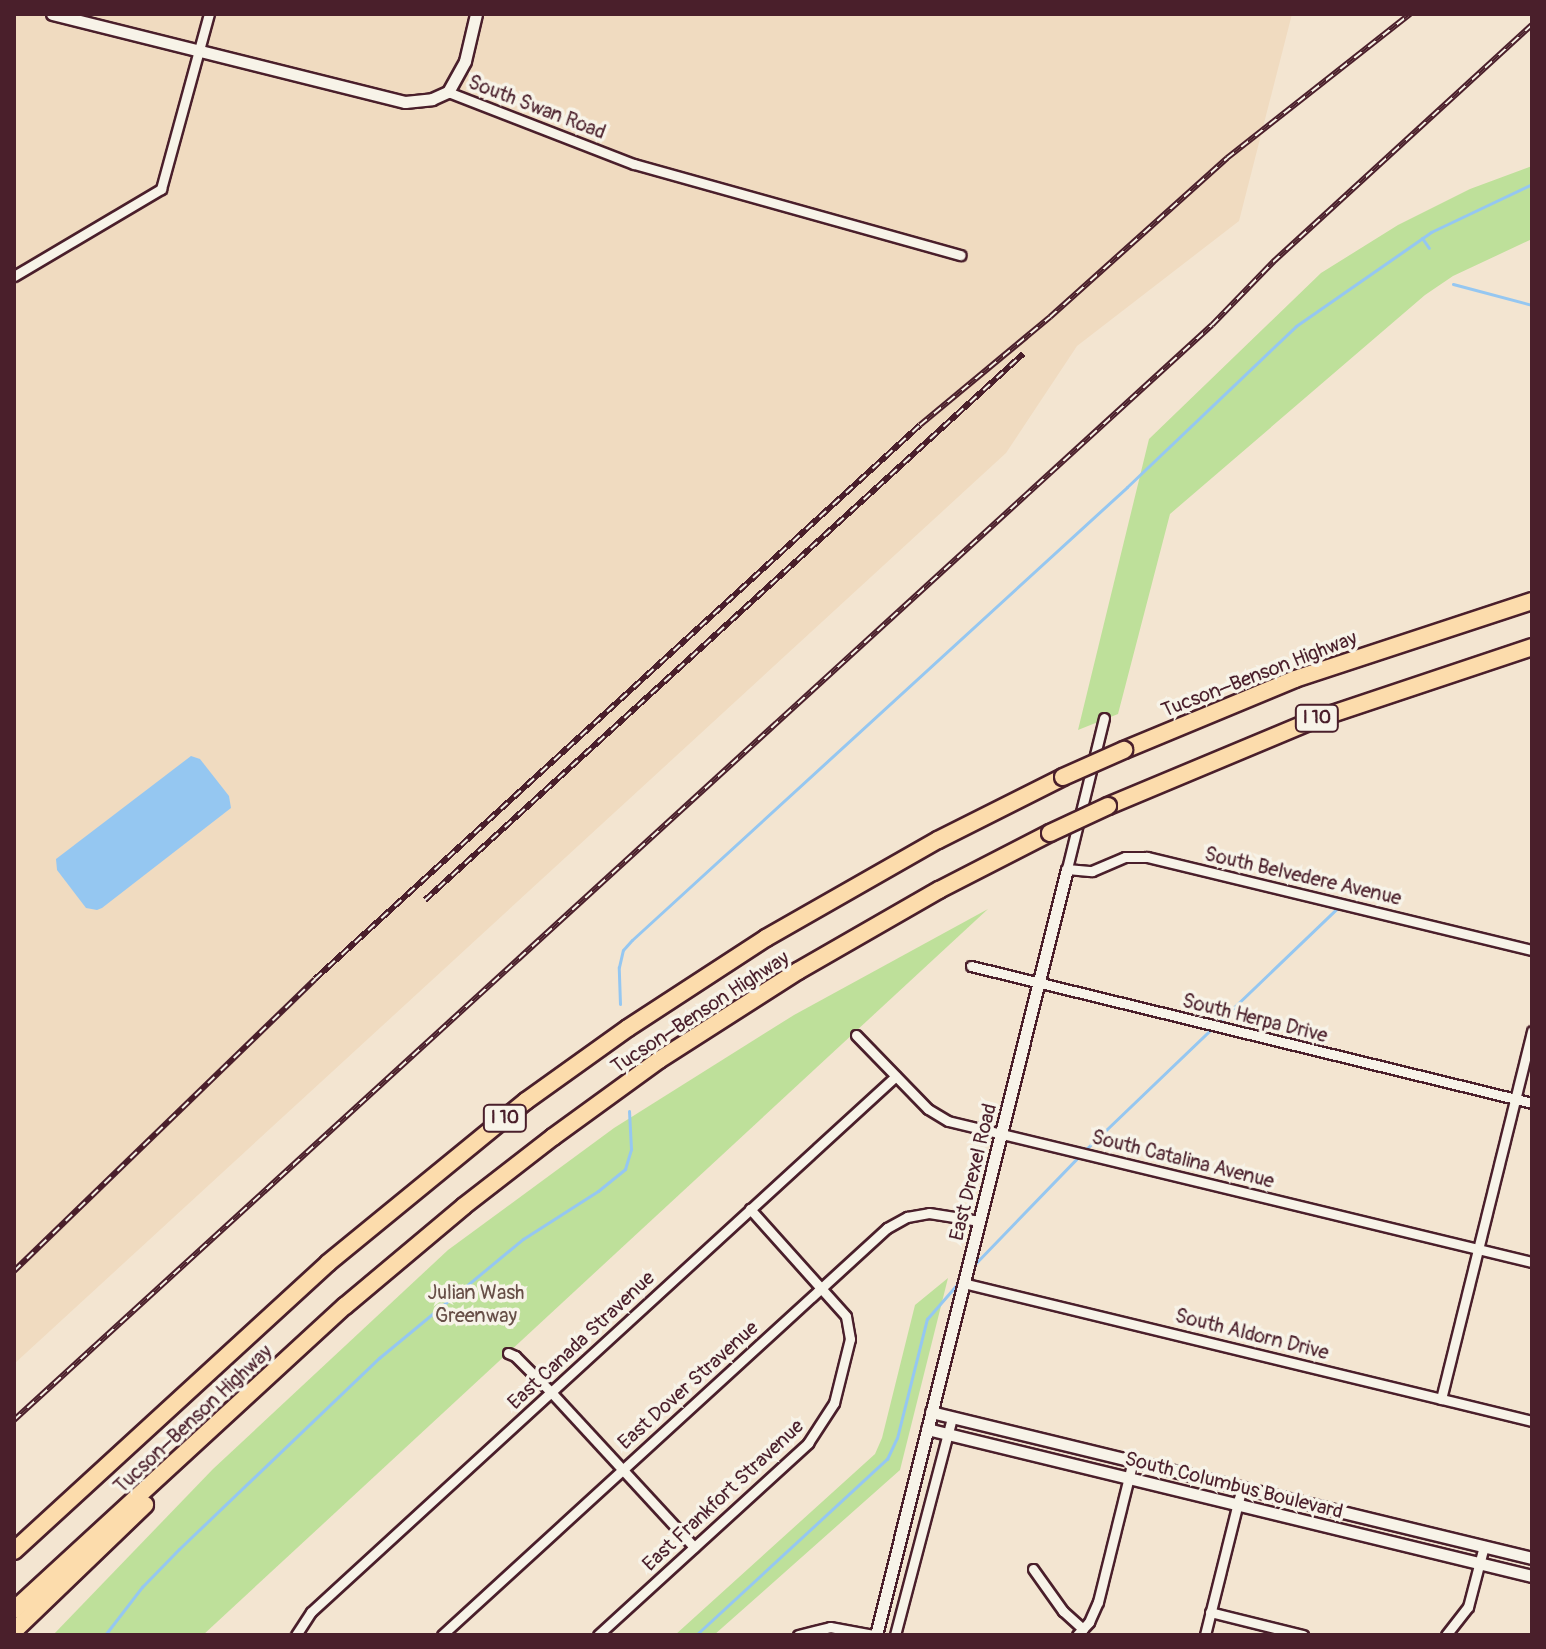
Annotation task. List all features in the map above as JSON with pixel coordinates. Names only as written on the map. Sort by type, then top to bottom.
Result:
[{"type":"highway","name":"Tucson–Benson Highway","points":[[14,1551],[328,1263],[447,1162],[551,1083],[685,990],[801,917],[938,840],[1124,750],[1295,679],[1532,601]]},
{"type":"highway","name":"Tucson–Benson Highway","points":[[14,1610],[363,1291],[515,1166],[659,1060],[857,936],[1050,833],[1311,721],[1532,647]]},
{"type":"highway","points":[[14,1631],[363,1291]]},
{"type":"street","name":"South Swan Road","points":[[52,14],[396,102],[423,101],[448,92],[634,164],[961,255]]},
{"type":"street","points":[[14,276],[161,189],[209,14]]},
{"type":"street","points":[[448,92],[465,61],[476,14]]},
{"type":"street","name":"East Drexel Road","points":[[874,1635],[1104,718]]},
{"type":"street","name":"South Belvedere Avenue","points":[[1067,869],[1092,871],[1122,857],[1147,857],[1532,950]]},
{"type":"street","name":"South Herpa Drive","points":[[971,966],[1002,971],[1038,984],[1532,1103]]},
{"type":"street","points":[[1441,1399],[1532,1031]]},
{"type":"street","name":"South Catalina Avenue","points":[[856,1035],[940,1118],[1532,1262]]},
{"type":"street","name":"East Canada Stravenue","points":[[296,1635],[311,1612],[896,1076]]},
{"type":"street","name":"East Frankfort Stravenue","points":[[598,1635],[808,1443],[830,1411],[847,1352],[849,1327],[842,1308],[750,1209]]},
{"type":"street","name":"East Dover Stravenue","points":[[442,1635],[887,1228],[907,1217],[938,1213],[979,1221]]},
{"type":"street","name":"South Aldorn Drive","points":[[963,1283],[1532,1421]]},
{"type":"street","points":[[508,1353],[515,1356],[551,1392],[694,1547]]},
{"type":"street","name":"South Columbus Boulevard","points":[[931,1412],[1532,1558]]},
{"type":"street","points":[[895,1635],[952,1417]]},
{"type":"street","name":"South Columbus Boulevard","points":[[927,1429],[1532,1576]]},
{"type":"street","points":[[1033,1569],[1080,1632],[1098,1602],[1133,1461]]},
{"type":"street","points":[[1205,1635],[1242,1487]]},
{"type":"street","points":[[1446,1635],[1468,1607],[1484,1546]]},
{"type":"street","points":[[1210,1612],[1303,1635]]},
{"type":"street","points":[[798,1635],[830,1627],[874,1635]]},
{"type":"shaded area","points":[[14,14],[1292,14],[1239,221],[1077,346],[1006,453],[14,1364]]},
{"type":"green space","points":[[1532,166],[1532,239],[1453,276],[1425,295],[1170,514],[1118,714],[1078,730],[1149,439],[1321,273],[1398,225],[1470,189]]},
{"type":"green space","name":"Julian Wash Greenway","points":[[988,909],[203,1635],[53,1635],[213,1469],[448,1250],[614,1128],[794,1015]]},
{"type":"green space","points":[[948,1278],[900,1470],[714,1635],[675,1635],[875,1454],[882,1438],[915,1305]]},
{"type":"water","points":[[191,756],[200,759],[229,796],[231,808],[102,908],[86,908],[57,870],[56,859]]},
{"type":"waterway","points":[[620,1004],[619,967],[623,950],[632,940],[1127,487],[1296,326],[1431,232],[1532,184]]},
{"type":"waterway","points":[[1422,238],[1429,248]]},
{"type":"waterway","points":[[1453,284],[1532,305]]},
{"type":"waterway","points":[[972,1267],[1082,1153],[1340,906]]},
{"type":"waterway","points":[[105,1635],[142,1587],[179,1549],[379,1358],[523,1239],[598,1191],[625,1169],[631,1149],[629,1111]]},
{"type":"waterway","points":[[696,1635],[887,1459],[897,1438],[927,1319],[959,1282]]},
{"type":"railway","points":[[14,1271],[315,979],[920,425],[1050,317],[1227,158],[1410,14]]},
{"type":"railway","points":[[14,1420],[1212,325],[1273,262],[1532,25]]},
{"type":"railway","points":[[425,900],[1023,354]]}]
